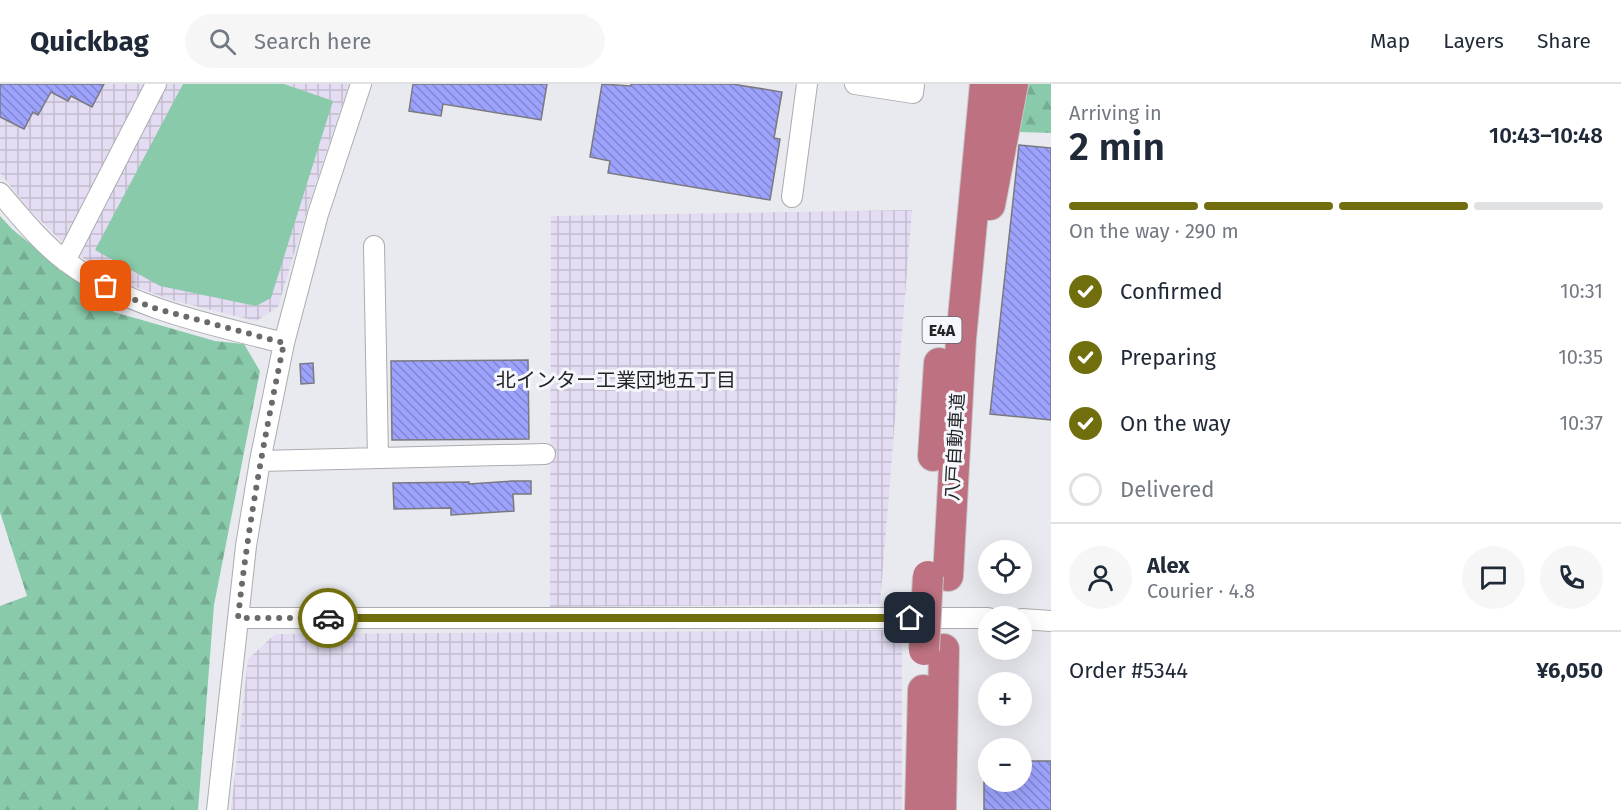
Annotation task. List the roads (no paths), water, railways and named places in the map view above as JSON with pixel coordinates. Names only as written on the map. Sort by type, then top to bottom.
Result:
[{"type":"highway","name":"八戸自動車道","points":[[920,810],[938,576],[936,406],[964,84]]},
{"type":"highway","name":"八戸自動車道","points":[[938,576],[950,541],[960,339],[984,84]]},
{"type":"highway","points":[[950,541],[967,430],[973,323],[992,196],[1013,84]]},
{"type":"highway","name":"八戸自動車道","points":[[934,649],[941,810]]},
{"type":"street","points":[[65,261],[156,84]]},
{"type":"street","points":[[217,810],[246,546],[260,461],[284,343],[318,214],[361,84]]},
{"type":"street","points":[[792,197],[807,84]]},
{"type":"street","points":[[855,84],[913,93],[914,84]]},
{"type":"street","points":[[0,193],[32,231],[65,261],[94,280],[150,307],[284,343]]},
{"type":"street","points":[[374,246],[378,458]]},
{"type":"street","points":[[260,461],[545,454]]},
{"type":"street","points":[[238,618],[978,618]]},
{"type":"street","points":[[1032,620],[1051,621]]},
{"type":"district","name":"北インター工業団地五丁目","points":[[616,380]]}]
